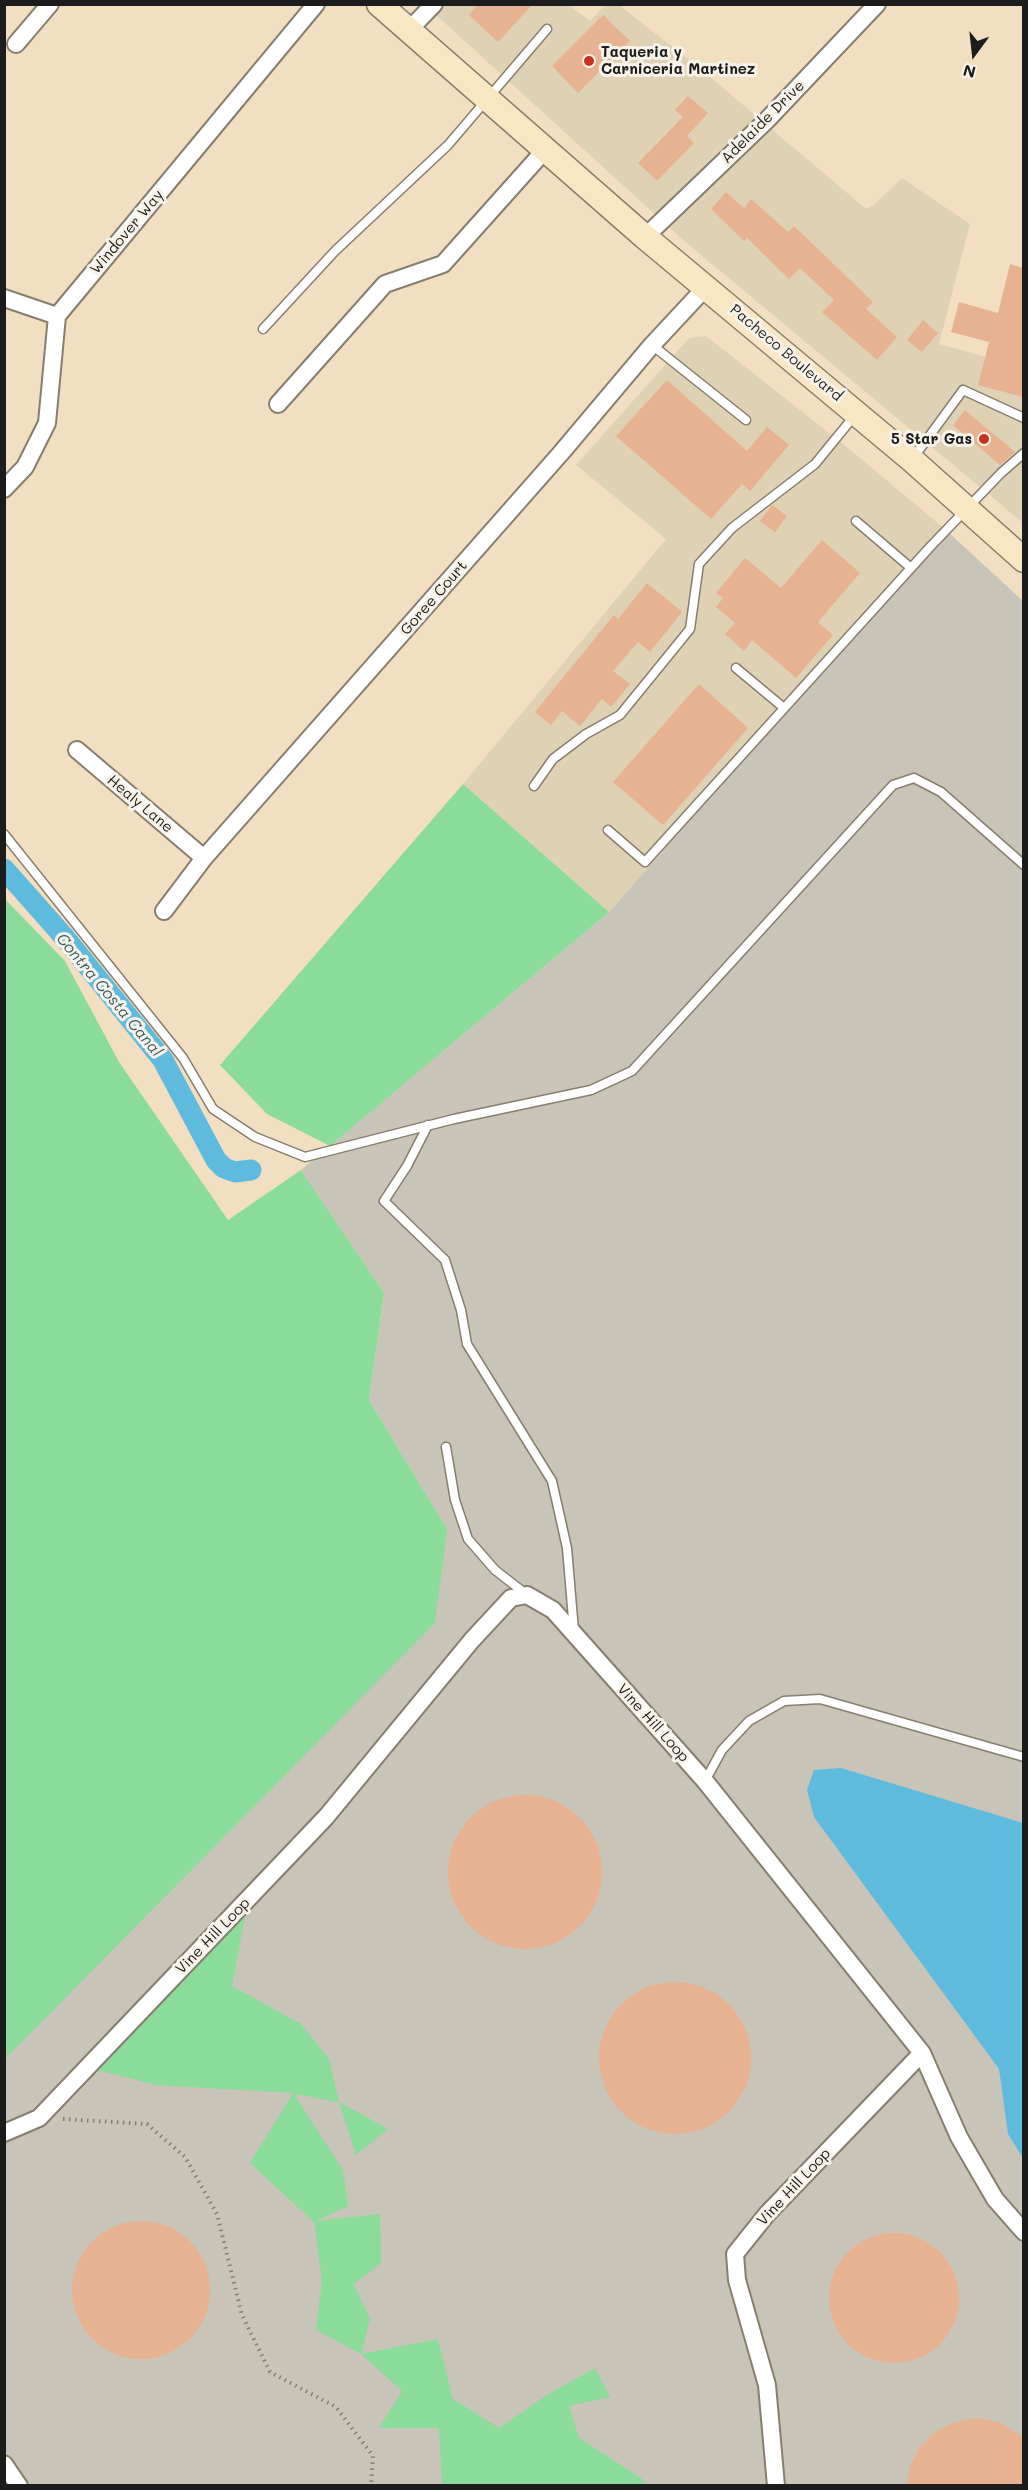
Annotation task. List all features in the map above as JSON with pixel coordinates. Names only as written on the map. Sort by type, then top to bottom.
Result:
[{"type":"main road","name":"Pacheco Boulevard","points":[[379,4],[645,237],[857,412],[1023,560]]},
{"type":"street","points":[[16,44],[50,4]]},
{"type":"street","name":"Windover Way","points":[[57,316],[316,4]]},
{"type":"street","points":[[409,30],[434,4]]},
{"type":"street","name":"Adelaide Drive","points":[[645,237],[767,120],[876,4]]},
{"type":"street","points":[[278,404],[385,284],[444,264],[545,150]]},
{"type":"street","name":"Goree Court","points":[[164,911],[204,858],[545,471],[652,345],[706,287]]},
{"type":"street","points":[[4,298],[57,316],[46,423],[25,467],[4,489]]},
{"type":"street","name":"Healy Lane","points":[[77,750],[204,858]]},
{"type":"street","name":"Vine Hill Loop","points":[[4,2133],[39,2118],[326,1818],[511,1598],[527,1595],[553,1610],[705,1781],[922,2053],[767,2214],[735,2254],[737,2280],[766,2385],[776,2486]]},
{"type":"street","points":[[922,2053],[959,2137],[995,2199],[1023,2232]]},
{"type":"street","points":[[4,2464],[19,2486]]},
{"type":"lane","points":[[264,329],[335,251],[448,146],[547,29]]},
{"type":"lane","points":[[652,345],[747,420]]},
{"type":"lane","points":[[912,460],[963,390],[1023,418]]},
{"type":"lane","points":[[534,786],[554,759],[586,734],[620,715],[690,629],[699,564],[732,528],[815,464],[857,412]]},
{"type":"lane","points":[[608,830],[645,862],[911,568],[1001,473],[1023,453]]},
{"type":"lane","points":[[856,520],[911,568]]},
{"type":"lane","points":[[736,668],[784,708]]},
{"type":"lane","points":[[4,834],[183,1058],[213,1109],[255,1137],[305,1157],[428,1125],[591,1090],[632,1071],[893,785],[914,778],[941,792],[1023,865]]},
{"type":"lane","points":[[428,1125],[408,1166],[384,1201],[445,1260],[461,1310],[467,1344],[552,1481],[567,1548],[574,1634]]},
{"type":"lane","points":[[446,1447],[455,1500],[468,1539],[495,1570],[527,1595]]},
{"type":"lane","points":[[705,1781],[722,1750],[749,1721],[784,1701],[820,1699],[1023,1757]]},
{"type":"path","points":[[39,2118],[147,2124],[185,2157],[217,2214],[242,2314],[270,2372],[336,2407],[373,2456],[371,2486]]},
{"type":"shaded area","points":[[425,5],[569,5],[590,21],[605,5],[619,5],[697,66],[866,209],[875,204],[902,178],[970,224],[939,344],[1023,367],[1023,523],[683,240]]},
{"type":"shaded area","points":[[706,336],[842,443],[946,530],[609,912],[463,784],[666,539],[576,465],[689,338]]},
{"type":"shaded area","points":[[946,530],[1024,602],[1023,2485],[5,2485],[4,2059],[41,2019],[447,1529],[369,1400],[384,1293],[301,1170],[609,912]]},
{"type":"green space","points":[[463,784],[609,912],[330,1146],[267,1114],[220,1065]]},
{"type":"green space","points":[[4,898],[65,961],[119,1062],[228,1220],[301,1170],[384,1293],[369,1400],[447,1529],[435,1623],[5,2059]]},
{"type":"green space","points":[[248,1901],[232,1986],[301,2024],[329,2059],[339,2102],[294,2094],[343,2170],[348,2206],[316,2221],[380,2214],[381,2263],[354,2284],[370,2319],[361,2354],[316,2330],[322,2280],[314,2222],[250,2163],[293,2093],[156,2085],[85,2067]]},
{"type":"green space","points":[[339,2102],[388,2129],[356,2155]]},
{"type":"green space","points":[[438,2339],[453,2399],[499,2428],[547,2395],[595,2368],[610,2397],[569,2406],[579,2438],[641,2478],[646,2485],[442,2485],[439,2428],[379,2428],[402,2391],[361,2354]]},
{"type":"water","points":[[841,1768],[1023,1823],[1023,2158],[1008,2134],[999,2069],[814,1817],[807,1790],[814,1770]]},
{"type":"building","points":[[478,4],[533,4],[498,42],[469,15]]},
{"type":"building","points":[[603,15],[630,41],[578,93],[552,66]]},
{"type":"building","points":[[688,96],[708,113],[687,136],[694,143],[657,181],[638,163],[683,117],[675,110]]},
{"type":"building","points":[[726,192],[744,208],[751,199],[788,232],[794,226],[873,302],[866,309],[897,337],[877,360],[822,312],[834,300],[800,268],[789,279],[747,238],[744,241],[711,209]]},
{"type":"building","points":[[1010,264],[1023,268],[1023,397],[978,385],[989,342],[951,332],[959,302],[998,313]]},
{"type":"building","points":[[923,320],[938,333],[922,352],[907,340]]},
{"type":"building","points":[[667,380],[747,451],[767,427],[789,445],[750,491],[742,484],[711,519],[616,436]]},
{"type":"building","name":"5 Star Gas","points":[[965,410],[1015,452],[1000,465],[953,425]]},
{"type":"building","points":[[772,505],[787,516],[775,532],[760,521]]},
{"type":"building","points":[[822,540],[860,573],[818,622],[833,635],[796,678],[752,640],[744,651],[725,634],[735,623],[716,607],[723,598],[716,593],[745,558],[781,588]]},
{"type":"building","points":[[647,583],[682,612],[650,652],[638,642],[613,671],[630,684],[611,707],[602,699],[580,726],[562,711],[551,725],[535,712],[614,615],[618,619]]},
{"type":"building","points":[[699,684],[748,728],[663,825],[613,782]]},
{"type":"building","points":[[525,1795],[555,1800],[580,1817],[597,1842],[602,1872],[597,1902],[580,1927],[555,1944],[525,1949],[495,1944],[470,1927],[453,1902],[448,1872],[453,1842],[470,1817],[495,1800]]},
{"type":"building","points":[[675,1982],[704,1988],[729,2004],[745,2029],[751,2058],[745,2087],[729,2112],[704,2128],[675,2134],[646,2128],[621,2112],[605,2087],[599,2058],[605,2029],[621,2004],[646,1988]]},
{"type":"building","points":[[141,2221],[167,2226],[190,2241],[205,2264],[210,2290],[205,2316],[190,2339],[167,2354],[141,2359],[115,2354],[92,2339],[77,2316],[72,2290],[77,2264],[92,2241],[115,2226]]},
{"type":"building","points":[[894,2233],[919,2238],[940,2252],[954,2273],[959,2298],[954,2323],[940,2344],[919,2358],[894,2363],[869,2358],[848,2344],[834,2323],[829,2298],[834,2273],[848,2252],[869,2238]]},
{"type":"building","points":[[977,2418],[999,2422],[1023,2437],[1023,2486],[907,2486],[910,2466],[920,2447],[936,2431],[955,2422]]},
{"type":"waterway","name":"Contra Costa Canal","points":[[4,869],[66,939],[163,1060],[216,1160],[224,1168],[235,1172],[251,1170]]},
{"type":"place","name":"Taqueria y Carniceria Martinez","points":[[589,61]]},
{"type":"place","name":"5 Star Gas","points":[[984,439]]}]
